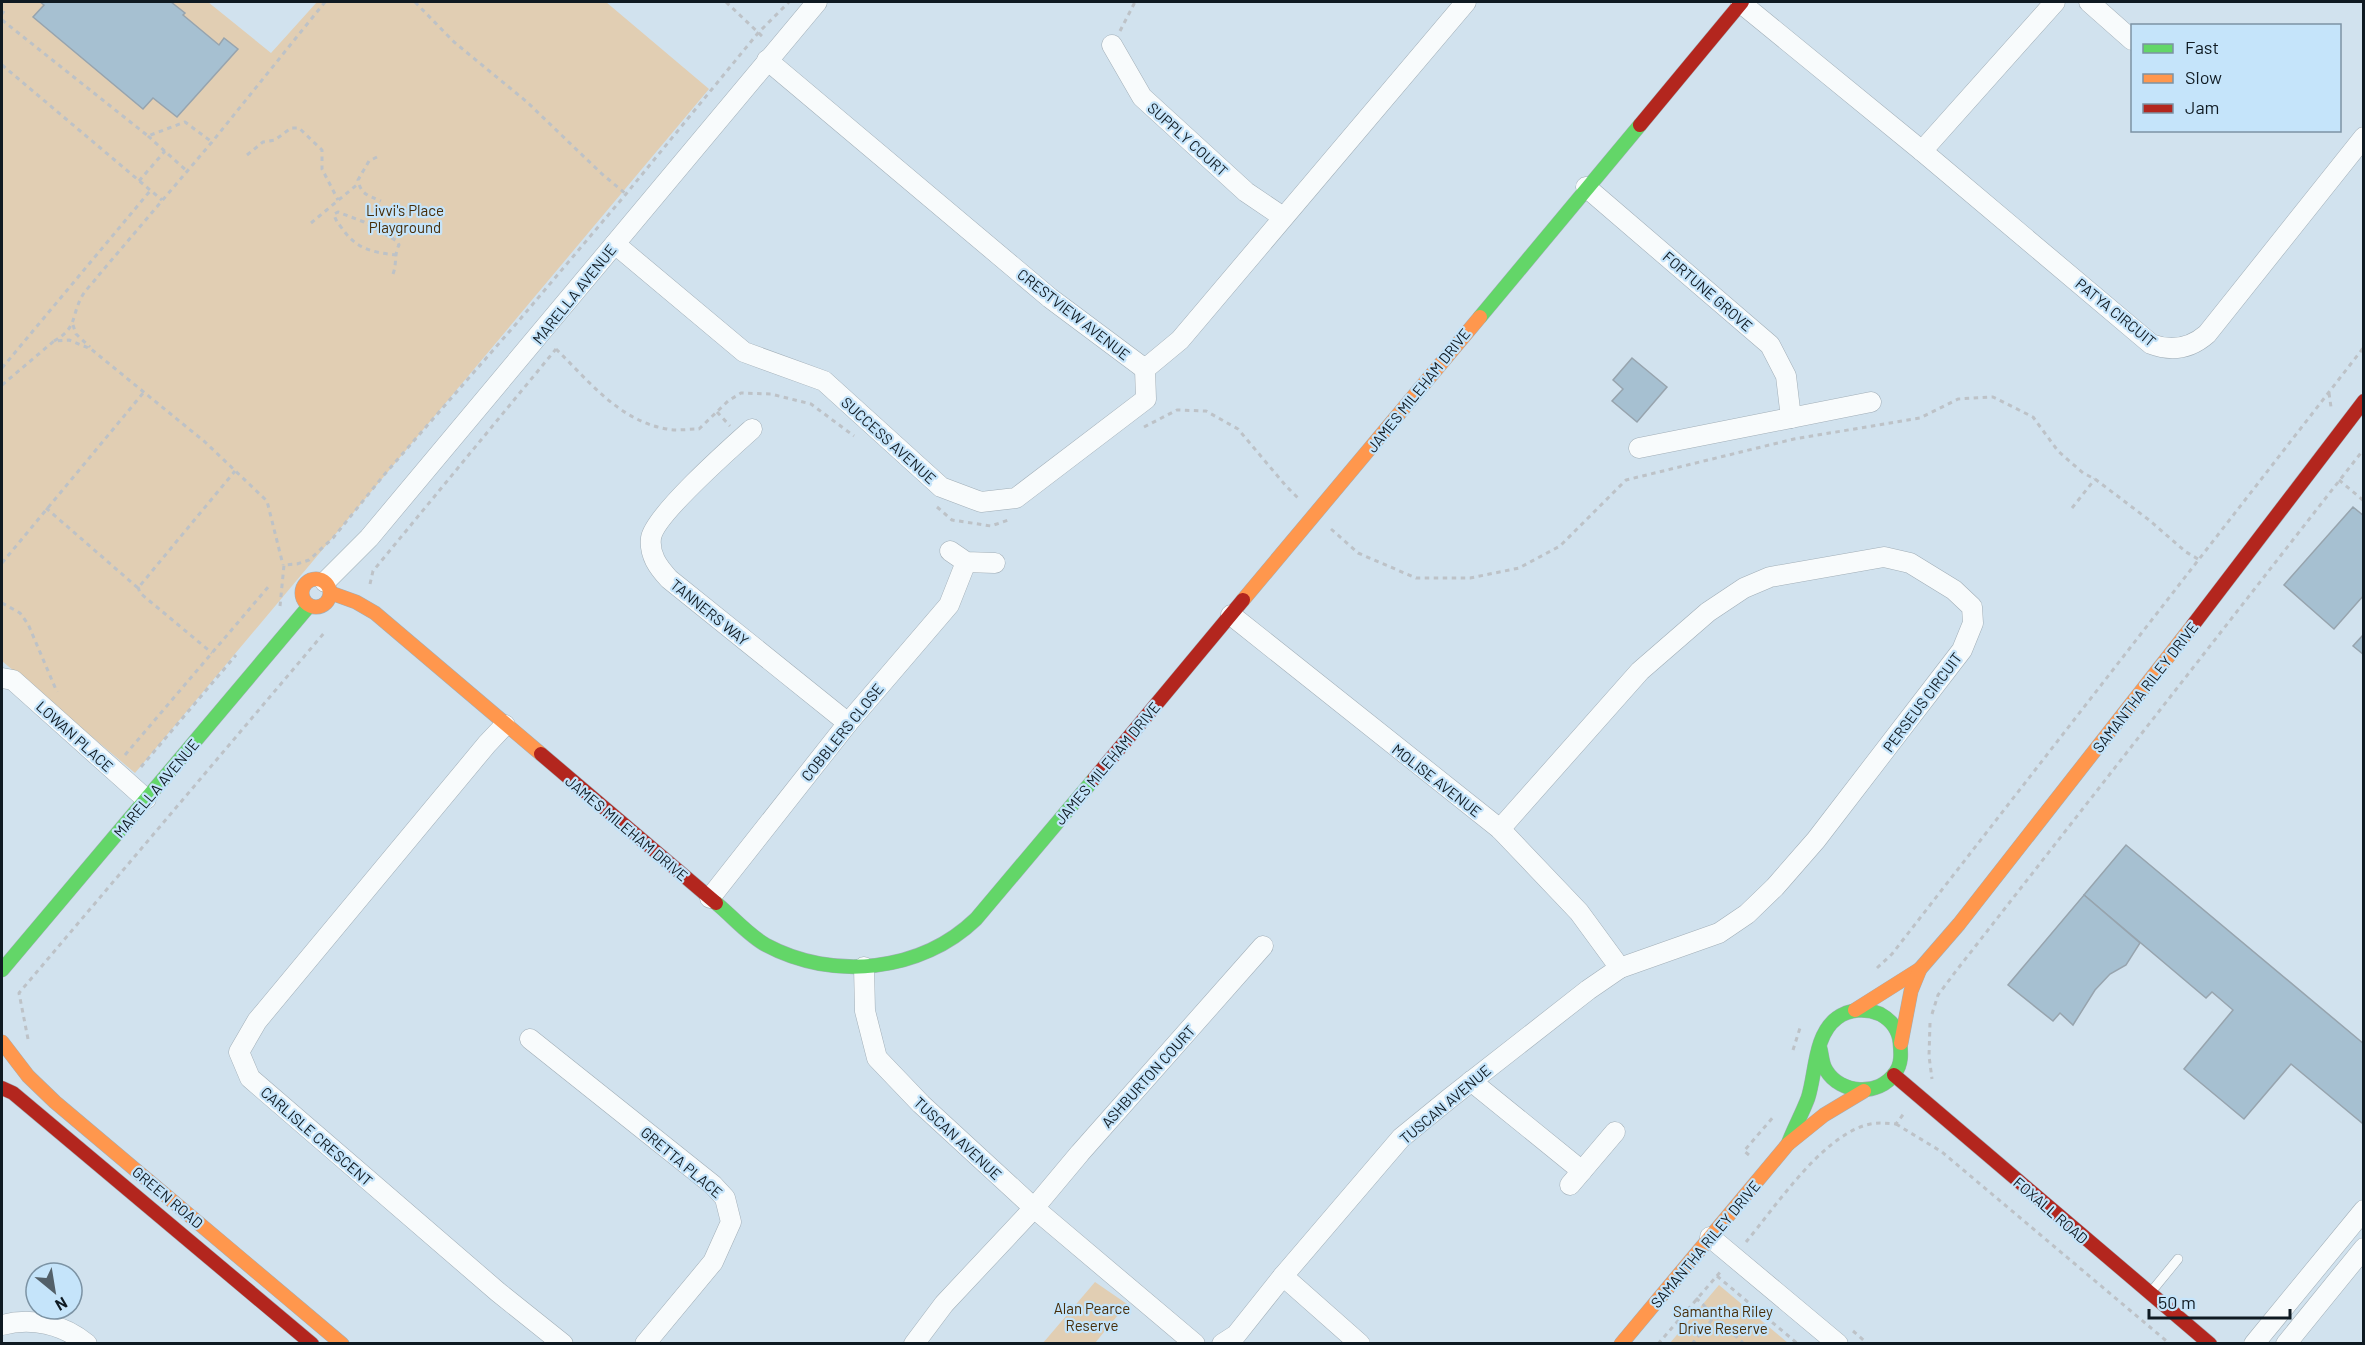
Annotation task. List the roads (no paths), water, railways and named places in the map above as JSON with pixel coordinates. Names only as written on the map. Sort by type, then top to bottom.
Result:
[{"type":"street","name":"MARELLA AVENUE","points":[[328,588],[817,2]]},
{"type":"street","name":"CRESTVIEW AVENUE","points":[[767,60],[1050,298],[1145,369],[1180,340],[1466,2]]},
{"type":"street","name":"PATYA CIRCUIT","points":[[1741,2],[2151,344],[2160,347],[2179,348],[2199,342],[2217,324],[2364,137]]},
{"type":"street","name":"JAMES MILEHAM DRIVE","points":[[328,588],[375,613],[764,944],[780,952],[818,964],[837,967],[888,964],[928,954],[970,925],[1021,867],[1741,2]]},
{"type":"street","points":[[1922,151],[2055,2]]},
{"type":"street","points":[[2089,2],[2131,38]]},
{"type":"street","name":"SUPPLY COURT","points":[[1112,45],[1142,97],[1246,192],[1283,217]]},
{"type":"street","name":"FORTUNE GROVE","points":[[1586,187],[1770,345],[1786,376],[1791,418]]},
{"type":"street","name":"SUCCESS AVENUE","points":[[615,244],[744,352],[824,381],[941,487],[981,502],[1016,498],[1146,399],[1145,369]]},
{"type":"street","name":"SAMANTHA RILEY DRIVE","points":[[1788,1144],[1808,1097],[1824,1035],[1831,1023],[1920,969],[1959,924],[2160,668],[2364,401]]},
{"type":"street","points":[[1639,448],[1871,402]]},
{"type":"street","name":"TANNERS WAY","points":[[752,429],[711,465],[659,522],[651,536],[651,549],[656,564],[669,579],[848,723]]},
{"type":"street","points":[[950,551],[966,562],[995,563]]},
{"type":"street","name":"PERSEUS CIRCUIT","points":[[1500,829],[1640,671],[1708,612],[1744,588],[1770,577],[1884,557],[1910,563],[1928,572],[1954,590],[1972,608],[1973,623],[1962,650],[1816,840],[1775,887],[1747,914],[1719,933],[1620,968]]},
{"type":"street","name":"COBBLERS CLOSE","points":[[710,898],[848,723],[949,605],[966,562]]},
{"type":"street","points":[[314,579],[328,588],[328,602],[323,606],[309,606],[302,595],[305,585],[314,579]]},
{"type":"street","name":"MARELLA AVENUE","points":[[2,970],[309,606]]},
{"type":"street","name":"MOLISE AVENUE","points":[[1231,615],[1500,829],[1579,912],[1620,968]]},
{"type":"street","name":"LOWAN PLACE","points":[[2,678],[13,680],[146,799]]},
{"type":"street","name":"CARLISLE CRESCENT","points":[[505,725],[257,1021],[239,1052],[250,1078],[498,1292],[563,1344]]},
{"type":"street","name":"ASHBURTON COURT","points":[[1034,1208],[1263,946]]},
{"type":"street","name":"TUSCAN AVENUE","points":[[864,967],[865,1011],[877,1058],[929,1112],[1034,1208],[1196,1344]]},
{"type":"street","name":"TUSCAN AVENUE","points":[[1222,1344],[1236,1335],[1283,1276],[1401,1138],[1471,1081],[1620,968]]},
{"type":"street","name":"SAMANTHA RILEY DRIVE","points":[[1621,1344],[1788,1144],[1826,1113],[1864,1091],[1878,1088],[1894,1075],[1900,1063],[1901,1042],[1911,991],[1920,969]]},
{"type":"street","points":[[1855,1010],[1869,1010],[1882,1015],[1896,1029],[1901,1042]]},
{"type":"street","name":"GRETTA PLACE","points":[[531,1039],[704,1178],[725,1198],[731,1222],[713,1262],[645,1344]]},
{"type":"street","name":"GREEN ROAD","points":[[2,1042],[28,1076],[55,1102],[342,1344]]},
{"type":"street","points":[[1820,1048],[1822,1062],[1832,1079],[1850,1090],[1864,1091]]},
{"type":"street","name":"FOXALL ROAD","points":[[1894,1075],[1917,1097],[1972,1141],[2210,1344]]},
{"type":"street","points":[[1471,1081],[1576,1178],[1615,1132]]},
{"type":"street","name":"GREEN ROAD","points":[[2,1088],[13,1093],[312,1344]]},
{"type":"street","points":[[914,1344],[944,1304],[1034,1208]]},
{"type":"street","points":[[2254,1344],[2364,1210]]},
{"type":"street","points":[[1710,1237],[1838,1344]]},
{"type":"street","points":[[2286,1344],[2364,1248]]},
{"type":"street","points":[[1283,1276],[1360,1344]]},
{"type":"street","points":[[2,1325],[31,1321],[50,1324],[69,1331],[87,1344]]},
{"type":"lane","points":[[2150,1294],[2178,1259]]},
{"type":"park label","name":"Livvi's Place Playground","points":[[405,218]]},
{"type":"park label","name":"Alan Pearce Reserve","points":[[1092,1316]]},
{"type":"park label","name":"Samantha Riley Drive Reserve","points":[[1723,1320]]}]
